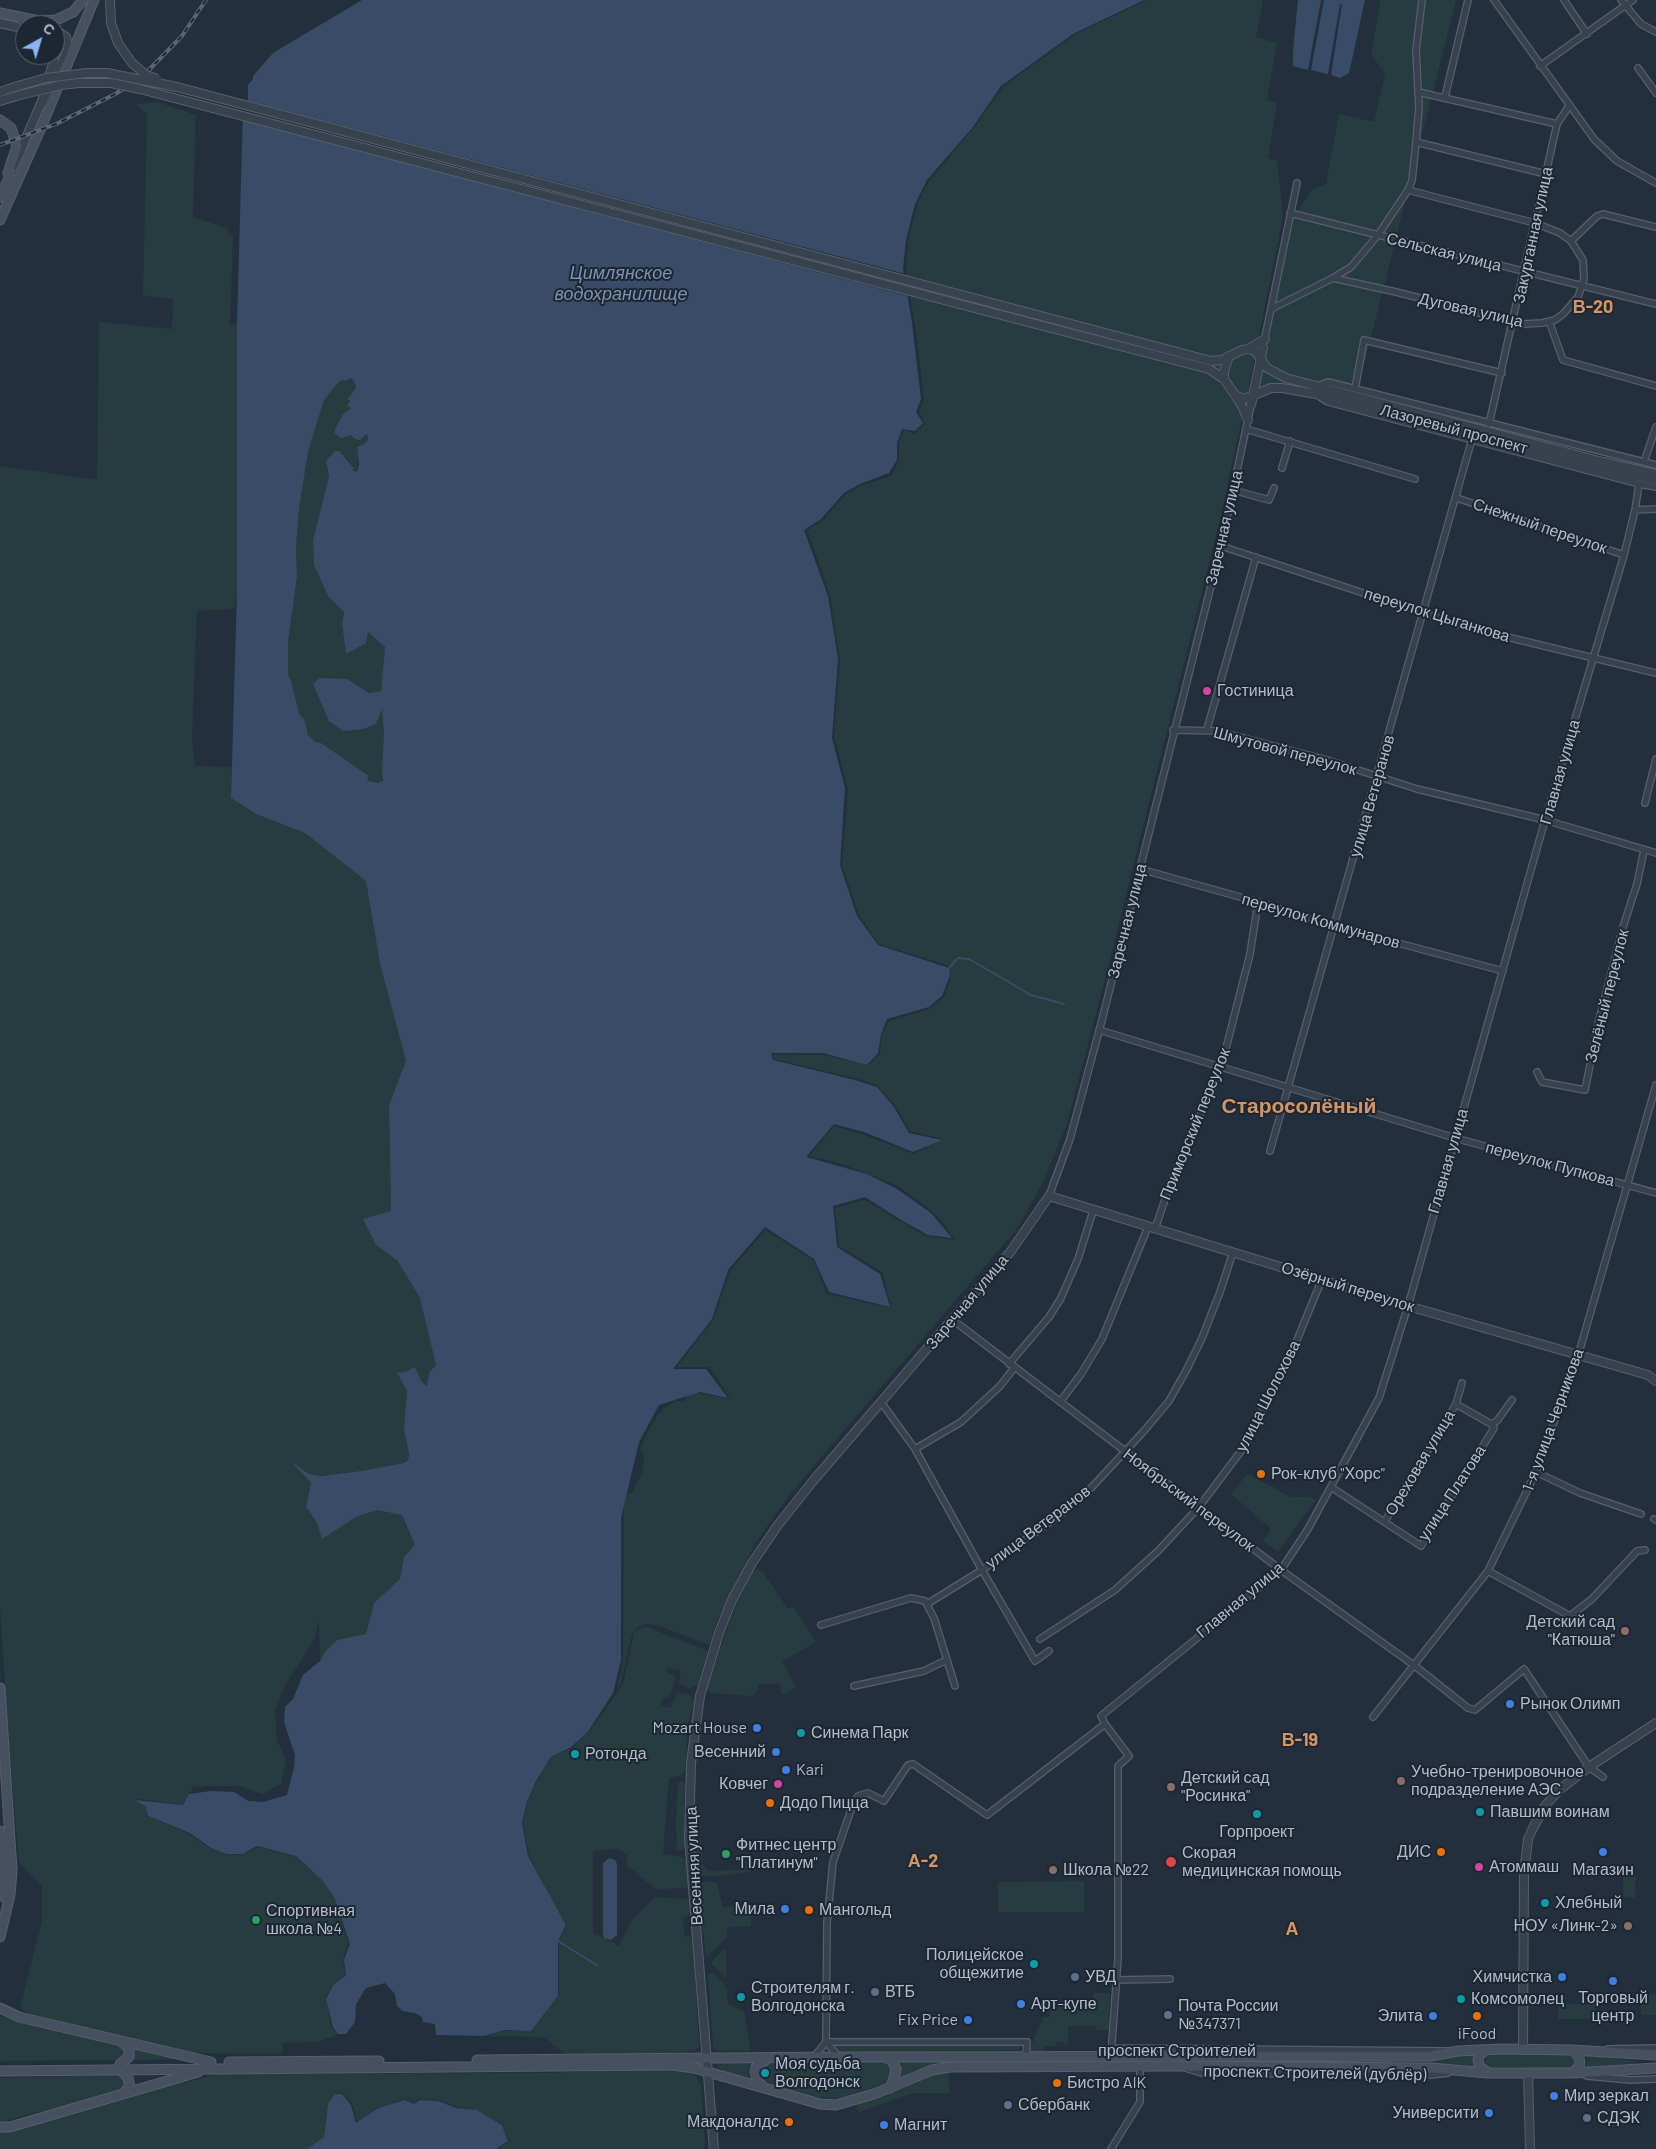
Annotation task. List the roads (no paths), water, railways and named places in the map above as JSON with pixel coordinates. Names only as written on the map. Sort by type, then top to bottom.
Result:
[{"type":"main road","points":[[65,17],[73,12],[83,0]]},
{"type":"main road","points":[[0,220],[47,114],[94,0]]},
{"type":"main road","points":[[0,12],[15,16]]},
{"type":"main road","points":[[0,120],[12,128],[17,146],[8,173],[9,178],[0,197]]},
{"type":"main road","points":[[0,1688],[12,1870],[10,1895],[0,1937]]},
{"type":"main road","points":[[0,1831],[6,1911]]},
{"type":"main road","points":[[0,2008],[19,2017],[211,2065]]},
{"type":"main road","points":[[121,2067],[129,2057],[129,2048],[122,2042]]},
{"type":"main road","points":[[1486,2050],[1480,2055],[1478,2061],[1480,2067],[1488,2073]]},
{"type":"main road","name":"проспект Строителей","points":[[211,2065],[768,2057],[1026,2056],[1111,2052],[1430,2056],[1486,2050],[1573,2050],[1656,2054]]},
{"type":"main road","points":[[1573,2050],[1579,2056],[1580,2062],[1577,2072]]},
{"type":"main road","points":[[765,2089],[758,2082],[755,2072],[756,2067],[768,2057]]},
{"type":"main road","points":[[884,2057],[892,2061],[896,2069],[890,2088]]},
{"type":"main road","points":[[0,2071],[211,2065]]},
{"type":"main road","points":[[0,2127],[10,2127],[123,2094],[211,2065]]},
{"type":"main road","name":"проспект Строителей","points":[[211,2065],[671,2065],[694,2068],[709,2074],[820,2104],[853,2101],[932,2070],[950,2067],[1432,2068],[1488,2073],[1577,2072],[1656,2068]]},
{"type":"main road","points":[[0,2066],[121,2067]]},
{"type":"main road","points":[[121,2067],[128,2078],[130,2087],[123,2094]]},
{"type":"street","points":[[110,0],[111,23],[118,43],[132,63],[139,70],[177,87]]},
{"type":"street","points":[[1271,309],[1351,267],[1378,235],[1408,190],[1412,181],[1416,142],[1418,92],[1416,51],[1422,0]]},
{"type":"street","points":[[1445,97],[1468,0]]},
{"type":"street","points":[[1494,0],[1594,139],[1617,161],[1656,183]]},
{"type":"street","points":[[1564,0],[1587,34]]},
{"type":"street","points":[[1540,66],[1587,34],[1623,2],[1633,0]]},
{"type":"street","points":[[1623,2],[1641,24],[1656,32]]},
{"type":"street","points":[[0,23],[15,27]]},
{"type":"street","points":[[65,36],[68,48],[65,55]]},
{"type":"street","points":[[9,178],[42,101],[53,65]]},
{"type":"street","points":[[47,114],[44,105],[61,65]]},
{"type":"street","points":[[1638,68],[1656,93]]},
{"type":"street","points":[[0,92],[46,78],[87,73],[107,73],[177,87],[1211,361],[1222,360],[1248,349],[1265,339]]},
{"type":"street","points":[[0,101],[61,85],[79,83],[111,84],[140,89],[1209,369],[1224,379],[1243,408],[1248,420]]},
{"type":"street","points":[[1418,92],[1558,124]]},
{"type":"street","name":"Закурганная улица","points":[[1489,424],[1558,124],[1561,116],[1569,106]]},
{"type":"street","points":[[1416,142],[1546,174]]},
{"type":"street","name":"Заречная улица","points":[[752,1563],[812,1481],[1011,1251],[1048,1196],[1070,1140],[1221,546],[1297,183]]},
{"type":"street","points":[[1408,190],[1536,223],[1550,228],[1570,241],[1582,260],[1583,285],[1578,297],[1571,306],[1563,314],[1549,322],[1564,360],[1656,386]]},
{"type":"street","name":"Сельская улица","points":[[1290,213],[1524,273],[1583,285],[1656,304]]},
{"type":"street","points":[[1570,241],[1597,216],[1604,214],[1656,227]]},
{"type":"street","name":"Дуговая улица","points":[[1333,278],[1396,292],[1513,323],[1532,324],[1549,322]]},
{"type":"street","points":[[1354,389],[1364,340],[1502,373]]},
{"type":"street","points":[[1248,349],[1254,351],[1261,358]]},
{"type":"street","points":[[1224,379],[1224,371],[1229,356]]},
{"type":"street","name":"Лазоревый проспект","points":[[1261,358],[1267,368],[1274,373],[1315,390],[1604,470],[1656,480]]},
{"type":"street","points":[[1656,465],[1328,382],[1315,390],[1328,402],[1639,484],[1656,486]]},
{"type":"street","name":"Лазоревый проспект","points":[[1253,396],[1271,388],[1315,390],[1479,428],[1603,462],[1656,474]]},
{"type":"street","points":[[1235,395],[1244,399],[1253,396]]},
{"type":"street","points":[[1644,462],[1656,427]]},
{"type":"street","points":[[1246,429],[1290,440],[1415,479]]},
{"type":"street","name":"улица Ветеранов","points":[[1270,1151],[1378,777],[1472,439]]},
{"type":"street","points":[[1282,468],[1290,440]]},
{"type":"street","name":"Главная улица","points":[[1105,1724],[1100,1716],[1281,1570],[1308,1529],[1379,1398],[1408,1306],[1545,820],[1624,555],[1639,484]]},
{"type":"street","points":[[1233,490],[1269,500],[1274,488]]},
{"type":"street","name":"Снежный переулок","points":[[1457,498],[1624,555]]},
{"type":"street","points":[[1635,510],[1656,509]]},
{"type":"street","name":"переулок Цыганкова","points":[[1221,546],[1466,628],[1656,673]]},
{"type":"street","points":[[1207,729],[1256,557]]},
{"type":"street","name":"Шмутовой переулок","points":[[1173,730],[1207,729],[1327,760],[1378,777],[1545,820],[1656,853]]},
{"type":"street","points":[[1645,803],[1656,759]]},
{"type":"street","name":"Зелёный переулок","points":[[1537,1072],[1542,1082],[1584,1090],[1599,1020],[1623,927],[1637,884],[1644,850]]},
{"type":"street","name":"переулок Коммунаров","points":[[1140,869],[1258,902],[1334,926],[1502,971]]},
{"type":"street","name":"Приморский переулок","points":[[1060,1402],[1081,1374],[1102,1340],[1221,1068],[1250,954],[1258,902]]},
{"type":"street","name":"переулок Пупкова","points":[[1099,1030],[1456,1138],[1656,1193]]},
{"type":"street","name":"1-я улица Черникова","points":[[1373,1717],[1488,1571],[1536,1472],[1578,1356],[1655,1088]]},
{"type":"street","name":"Озёрный переулок","points":[[1048,1196],[1322,1278],[1408,1306],[1648,1375],[1656,1381]]},
{"type":"street","points":[[915,1449],[961,1422],[1000,1386],[1012,1366],[1050,1317],[1061,1298],[1078,1259],[1093,1211]]},
{"type":"street","name":"улица Ветеранов","points":[[927,1604],[982,1570],[1054,1520],[1092,1487],[1126,1452],[1169,1401],[1187,1369],[1216,1301],[1232,1252]]},
{"type":"street","name":"улица Шолохова","points":[[1040,1639],[1115,1590],[1158,1551],[1199,1507],[1247,1443],[1295,1346],[1322,1278]]},
{"type":"street","name":"Ноябрьский переулок","points":[[953,1320],[1281,1570],[1414,1666],[1461,1703],[1475,1710],[1524,1669],[1590,1768]]},
{"type":"street","name":"Ореховая улица","points":[[1384,1522],[1456,1404],[1462,1383]]},
{"type":"street","points":[[1492,1426],[1512,1400]]},
{"type":"street","points":[[881,1402],[915,1449],[1035,1661],[1050,1651]]},
{"type":"street","name":"Ореховая улица","points":[[1456,1404],[1492,1426]]},
{"type":"street","name":"улица Платова","points":[[1331,1487],[1421,1546],[1492,1426]]},
{"type":"street","points":[[1536,1472],[1580,1493],[1641,1514]]},
{"type":"street","points":[[1488,1571],[1570,1616],[1592,1599],[1637,1552],[1645,1550]]},
{"type":"street","name":"Весенняя улица","points":[[714,2149],[689,1838],[691,1763],[700,1696],[719,1633],[732,1600],[752,1563]]},
{"type":"street","points":[[821,1626],[910,1598],[927,1604],[934,1618],[955,1686]]},
{"type":"street","points":[[854,1686],[924,1671],[942,1662],[947,1662]]},
{"type":"street","points":[[814,2057],[826,2042],[827,1923],[833,1862],[853,1804],[858,1796],[868,1793],[884,1800],[908,1765],[913,1764],[986,1816],[1105,1724],[1129,1756],[1118,1766],[1116,1980],[1111,2052]]},
{"type":"street","points":[[1525,2050],[1529,1911],[1528,1874],[1533,1840],[1547,1808],[1560,1794],[1590,1768],[1656,1724]]},
{"type":"street","points":[[1590,1768],[1656,1728]]},
{"type":"street","points":[[1590,1768],[1603,1777]]},
{"type":"street","points":[[1116,1980],[1170,1979]]},
{"type":"street","points":[[826,2042],[1027,2042],[1026,2056]]},
{"type":"street","points":[[826,2042],[840,2057]]},
{"type":"street","points":[[1596,2051],[1619,2048],[1656,2048]]},
{"type":"street","points":[[1111,2149],[1140,2102],[1140,2066]]},
{"type":"street","points":[[1577,2072],[1588,2076],[1630,2080],[1656,2080]]},
{"type":"street","points":[[1526,2149],[1527,2073]]},
{"type":"street","points":[[1527,2073],[1530,2149]]},
{"type":"water","name":"Цимлянское водохранилище","points":[[362,0],[1144,0],[1073,34],[1001,86],[973,127],[927,180],[915,204],[906,240],[903,269],[912,323],[921,399],[916,412],[923,423],[915,431],[902,429],[897,443],[897,460],[889,473],[860,484],[844,493],[821,519],[804,530],[828,596],[838,659],[832,738],[845,788],[840,865],[857,916],[878,945],[949,968],[950,975],[942,996],[929,1007],[887,1019],[881,1034],[878,1053],[867,1065],[823,1053],[771,1053],[773,1060],[877,1087],[894,1107],[909,1133],[942,1140],[913,1152],[864,1132],[834,1124],[806,1157],[867,1174],[897,1189],[931,1213],[952,1238],[928,1235],[865,1197],[833,1206],[837,1247],[880,1274],[890,1307],[829,1292],[814,1259],[765,1227],[728,1270],[712,1319],[673,1369],[706,1369],[728,1398],[700,1392],[659,1405],[639,1442],[621,1518],[621,1660],[613,1693],[587,1733],[571,1747],[551,1757],[536,1781],[527,1802],[522,1823],[528,1856],[566,1925],[558,1941],[558,1996],[531,2031],[505,2030],[484,2036],[436,2035],[435,2024],[423,2022],[422,2017],[415,2013],[403,2011],[397,2006],[395,1994],[385,1983],[366,1988],[356,2004],[355,2022],[346,2034],[338,2034],[333,2027],[326,1999],[334,1984],[346,1975],[344,1960],[350,1944],[335,1899],[323,1881],[296,1856],[257,1846],[243,1854],[227,1854],[211,1848],[190,1833],[148,1816],[145,1806],[135,1800],[183,1805],[189,1794],[211,1791],[234,1792],[248,1801],[263,1802],[287,1795],[294,1768],[295,1755],[284,1722],[285,1707],[293,1699],[303,1675],[320,1661],[325,1652],[337,1640],[366,1634],[374,1603],[400,1579],[404,1557],[415,1545],[402,1515],[377,1510],[356,1517],[322,1539],[317,1523],[306,1507],[311,1483],[292,1462],[309,1474],[321,1476],[404,1463],[408,1460],[409,1454],[404,1429],[407,1390],[397,1373],[405,1372],[415,1367],[421,1381],[427,1386],[429,1373],[436,1365],[420,1298],[397,1260],[376,1245],[363,1219],[391,1211],[389,1105],[406,1061],[380,964],[366,881],[305,833],[256,814],[231,798],[237,591],[237,323],[243,111],[248,102],[248,85],[253,76],[273,53]],"holes":[[[351,378],[355,382],[356,388],[347,400],[350,400],[347,407],[350,407],[350,409],[343,414],[335,434],[341,438],[351,435],[355,439],[360,440],[367,434],[368,439],[364,444],[357,447],[359,464],[357,472],[352,470],[354,468],[339,451],[335,451],[326,461],[329,476],[313,540],[314,565],[328,596],[344,612],[342,623],[346,654],[366,643],[368,632],[385,647],[381,691],[369,693],[347,679],[320,678],[313,684],[329,721],[343,731],[363,729],[376,724],[382,709],[384,733],[383,781],[378,783],[369,781],[367,778],[369,776],[321,743],[315,742],[307,734],[304,719],[299,714],[288,675],[288,641],[297,577],[296,547],[299,509],[308,452],[324,400],[342,380],[345,381]]]},
{"type":"water","points":[[1298,0],[1321,0],[1308,70],[1293,66]]},
{"type":"water","points":[[1324,0],[1365,0],[1349,73],[1340,78],[1331,75],[1342,4],[1340,4],[1328,74],[1311,70]]},
{"type":"water","points":[[609,1858],[615,1860],[617,1864],[617,1935],[611,1940],[604,1938],[603,1935],[603,1863]]},
{"type":"water","points":[[335,2094],[342,2094],[351,2105],[356,2123],[378,2108],[405,2100],[414,2104],[420,2100],[438,2101],[456,2108],[477,2110],[502,2125],[508,2141],[496,2149],[307,2149],[324,2137],[328,2104]]},
{"type":"waterway","points":[[949,968],[958,958],[969,959],[1031,995],[1064,1004]]},
{"type":"waterway","points":[[558,1941],[598,1966]]},
{"type":"railway","points":[[0,145],[56,124],[117,93],[145,74],[182,36],[206,0]]},
{"type":"place","name":"Гостиница","points":[[1207,691]]},
{"type":"place","name":"Рок-клуб \"Хорс\"","points":[[1261,1474]]},
{"type":"place","name":"Детский сад \"Катюша\"","points":[[1625,1631]]},
{"type":"place","name":"Рынок Олимп","points":[[1510,1704]]},
{"type":"place","name":"Mozart House","points":[[757,1728]]},
{"type":"place","name":"Синема Парк","points":[[801,1733]]},
{"type":"place","name":"Весенний","points":[[776,1752]]},
{"type":"place","name":"Ротонда","points":[[575,1754]]},
{"type":"place","name":"Kari","points":[[786,1770]]},
{"type":"place","name":"Учебно-тренировочное подразделение АЭС","points":[[1401,1781]]},
{"type":"place","name":"Ковчег","points":[[778,1784]]},
{"type":"place","name":"Детский сад \"Росинка\"","points":[[1171,1787]]},
{"type":"place","name":"Додо Пицца","points":[[770,1803]]},
{"type":"place","name":"Павшим воинам","points":[[1480,1812]]},
{"type":"place","name":"Горпроект","points":[[1257,1814]]},
{"type":"place","name":"ДИС","points":[[1441,1852]]},
{"type":"place","name":"Магазин","points":[[1603,1852]]},
{"type":"place","name":"Фитнес центр \"Платинум\"","points":[[726,1854]]},
{"type":"place","name":"Скорая медицинская помощь","points":[[1171,1862]]},
{"type":"place","name":"Атоммаш","points":[[1479,1867]]},
{"type":"place","name":"Школа №22","points":[[1053,1870]]},
{"type":"place","name":"Хлебный","points":[[1545,1903]]},
{"type":"place","name":"Мила","points":[[785,1909]]},
{"type":"place","name":"Мангольд","points":[[809,1910]]},
{"type":"place","name":"Спортивная школа №4","points":[[256,1920]]},
{"type":"place","name":"НОУ «Линк-2»","points":[[1628,1926]]},
{"type":"place","name":"Полицейское общежитие","points":[[1034,1964]]},
{"type":"place","name":"УВД","points":[[1075,1977]]},
{"type":"place","name":"Химчистка","points":[[1562,1977]]},
{"type":"place","name":"Торговый центр","points":[[1613,1981]]},
{"type":"place","name":"ВТБ","points":[[875,1992]]},
{"type":"place","name":"Строителям г. Волгодонска","points":[[741,1997]]},
{"type":"place","name":"Комсомолец","points":[[1461,1999]]},
{"type":"place","name":"Арт-купе","points":[[1021,2004]]},
{"type":"place","name":"Почта России №347371","points":[[1168,2015]]},
{"type":"place","name":"Элита","points":[[1433,2016]]},
{"type":"place","name":"iFood","points":[[1477,2016]]},
{"type":"place","name":"Fix Price","points":[[968,2020]]},
{"type":"place","name":"Моя судьба Волгодонск","points":[[765,2073]]},
{"type":"place","name":"Бистро AIK","points":[[1057,2083]]},
{"type":"place","name":"Мир зеркал","points":[[1554,2096]]},
{"type":"place","name":"Сбербанк","points":[[1008,2105]]},
{"type":"place","name":"Университи","points":[[1489,2113]]},
{"type":"place","name":"СДЭК","points":[[1587,2118]]},
{"type":"place","name":"Макдоналдс","points":[[789,2122]]},
{"type":"place","name":"Магнит","points":[[884,2125]]},
{"type":"district","name":"В-20","points":[[1593,307]]},
{"type":"district","name":"Староcолёный","points":[[1299,1106]]},
{"type":"district","name":"В-19","points":[[1300,1740]]},
{"type":"district","name":"А-2","points":[[923,1861]]},
{"type":"district","name":"А","points":[[1292,1929]]}]
